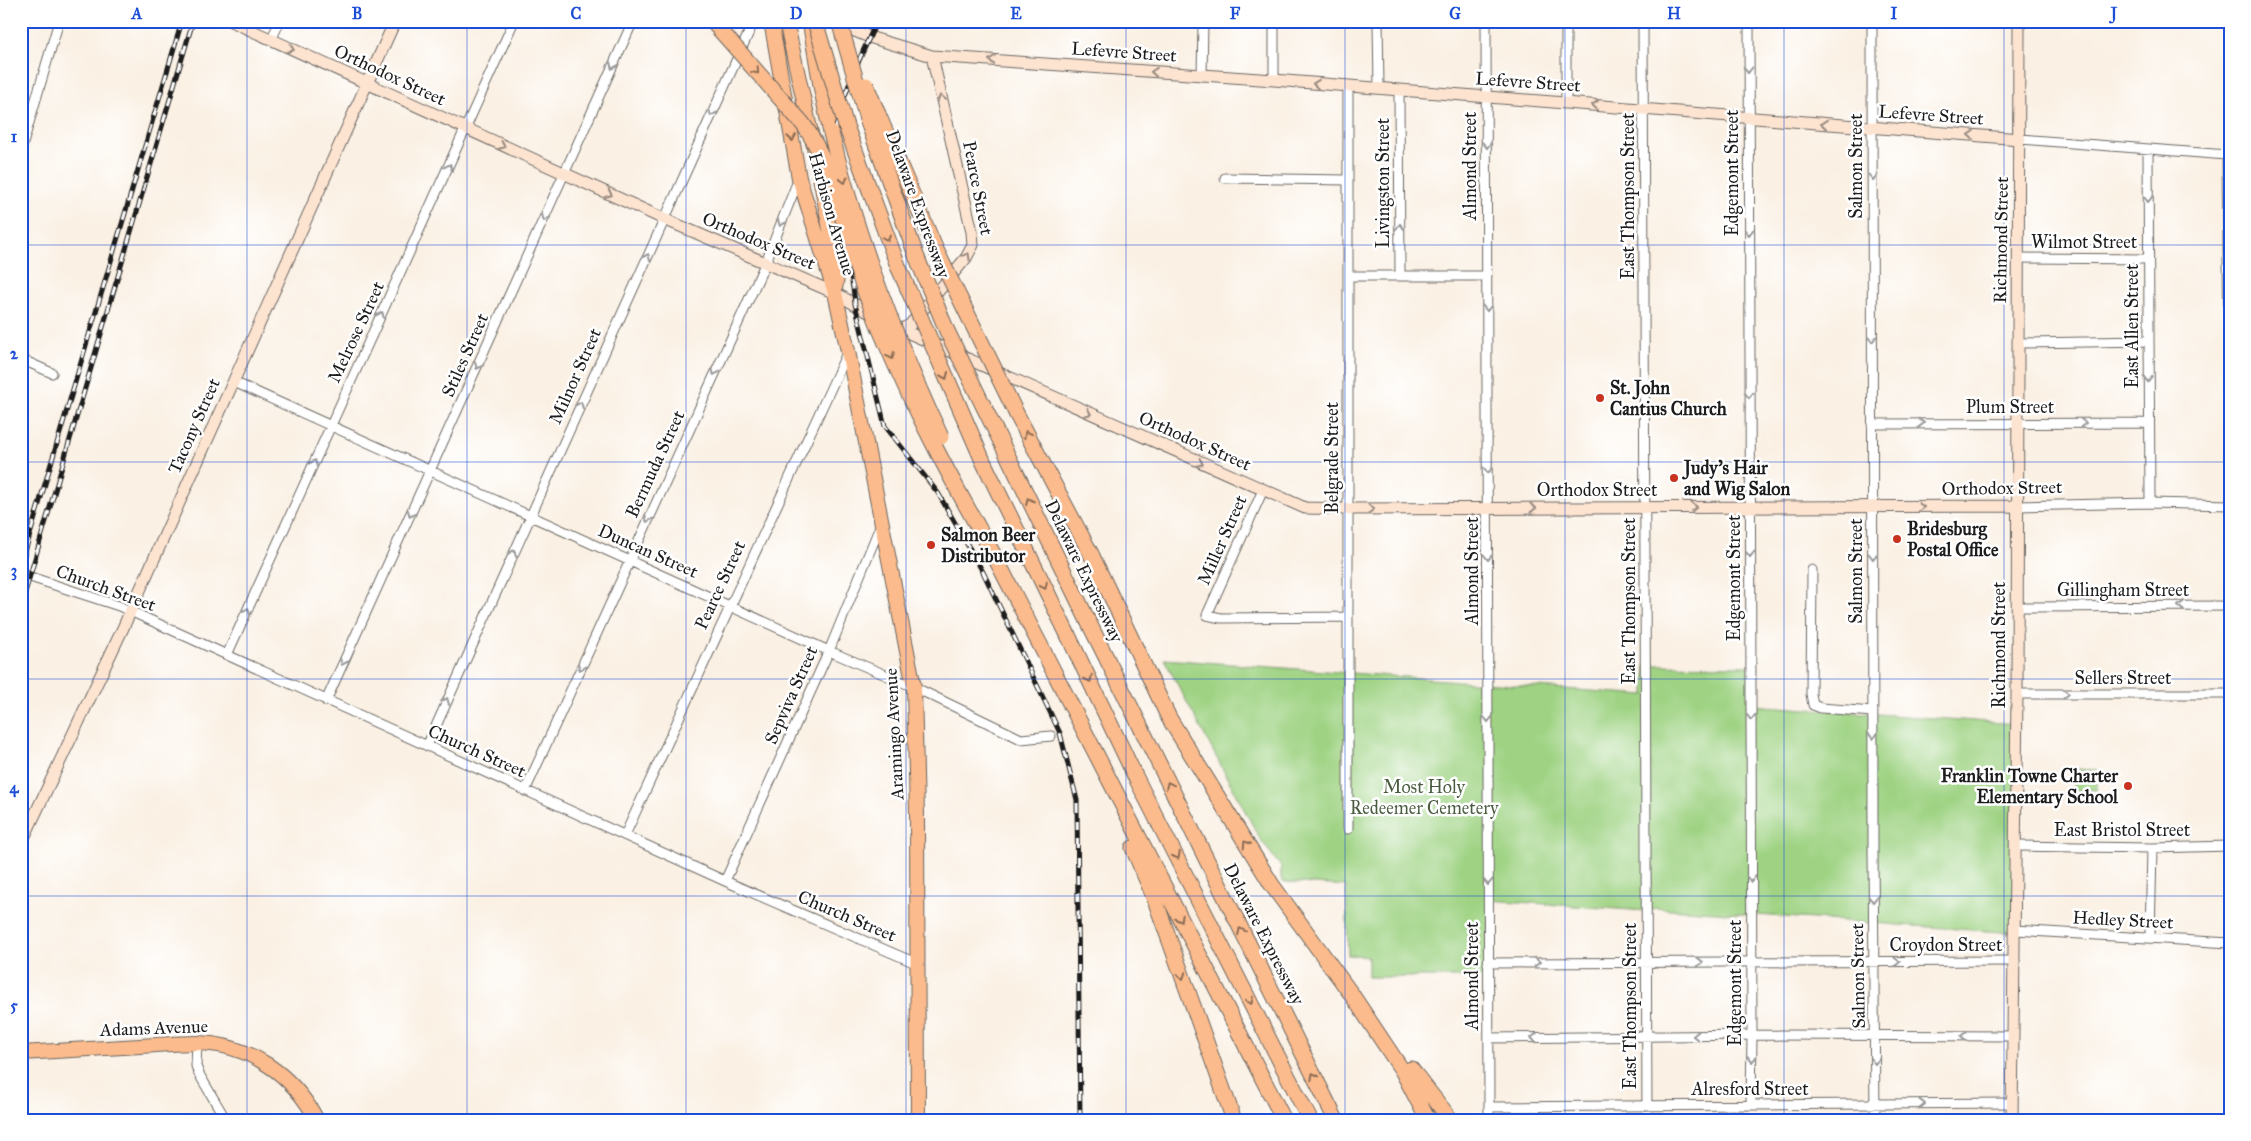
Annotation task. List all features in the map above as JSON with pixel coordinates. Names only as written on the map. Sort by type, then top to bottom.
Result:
[{"type":"highway","points":[[712,21],[803,124],[815,141],[826,164],[852,254],[887,349],[924,427],[996,559],[1284,1120]]},
{"type":"highway","points":[[810,21],[822,91],[859,234],[892,328],[909,369],[996,559]]},
{"type":"highway","points":[[814,21],[846,126],[898,266],[983,461],[1135,776],[1310,1120]]},
{"type":"highway","points":[[840,21],[872,117],[1012,406],[1091,554],[1170,718],[1272,885],[1352,995],[1451,1120]]},
{"type":"highway","name":"Delaware Expressway","points":[[872,117],[917,258],[947,330],[1088,623],[1336,1120]]},
{"type":"highway","points":[[1086,736],[1154,897],[1234,1120]]},
{"type":"highway","points":[[1352,995],[1415,1091],[1428,1120]]},
{"type":"highway","points":[[1198,1022],[1223,1120]]},
{"type":"main road","name":"Harbison Avenue","points":[[771,21],[799,178],[835,292]]},
{"type":"main road","name":"Harbison Avenue","points":[[786,21],[815,150],[838,271],[835,292]]},
{"type":"main road","name":"Aramingo Avenue","points":[[835,292],[914,687],[917,797],[917,1118]]},
{"type":"main road","name":"Adams Avenue","points":[[21,1053],[197,1043],[217,1045],[243,1052],[267,1064],[298,1090],[317,1120]]},
{"type":"street","points":[[21,150],[25,126],[59,21]]},
{"type":"street","name":"Orthodox Street","points":[[231,21],[664,219],[765,264],[835,292],[900,330],[1305,508],[1645,508],[1750,506],[1872,508],[2150,503],[2230,505]]},
{"type":"street","points":[[271,40],[280,21]]},
{"type":"street","name":"Tacony Street","points":[[21,844],[130,612],[395,21]]},
{"type":"street","name":"Melrose Street","points":[[227,656],[514,21]]},
{"type":"street","name":"Stiles Street","points":[[326,701],[633,21]]},
{"type":"street","name":"Milnor Street","points":[[427,746],[529,515],[754,21]]},
{"type":"street","name":"Lefevre Street","points":[[831,21],[869,37],[932,56],[1566,102],[2227,155],[2230,450]]},
{"type":"street","points":[[1202,76],[1203,21]]},
{"type":"street","points":[[1274,21],[1274,80]]},
{"type":"street","points":[[1378,21],[1379,88]]},
{"type":"street","name":"Almond Street","points":[[1486,21],[1489,1120]]},
{"type":"street","points":[[1566,21],[1566,102]]},
{"type":"street","name":"East Thompson Street","points":[[1643,21],[1647,1120]]},
{"type":"street","name":"Edgemont Street","points":[[1749,21],[1751,1105]]},
{"type":"street","name":"Salmon Street","points":[[1872,21],[1872,712],[1875,1120]]},
{"type":"street","name":"Richmond Street","points":[[2012,1120],[2017,694],[2020,21]]},
{"type":"street","name":"Pearce Street","points":[[900,330],[910,325],[930,302],[966,258],[973,245],[972,232],[932,56]]},
{"type":"street","name":"Belgrade Street","points":[[1348,87],[1348,829]]},
{"type":"street","name":"Livingston Street","points":[[1399,90],[1400,276]]},
{"type":"street","name":"East Allen Street","points":[[2148,150],[2150,503]]},
{"type":"street","name":"Bermuda Street","points":[[526,791],[629,560],[765,264],[799,178]]},
{"type":"street","points":[[1225,178],[1347,180]]},
{"type":"street","name":"Wilmot Street","points":[[2019,258],[2148,259]]},
{"type":"street","points":[[1349,276],[1487,276]]},
{"type":"street","points":[[2018,343],[2148,342]]},
{"type":"street","name":"Pearce Street","points":[[625,835],[848,351]]},
{"type":"street","points":[[21,359],[52,373]]},
{"type":"street","name":"Duncan Street","points":[[234,382],[829,651],[914,687],[1021,738],[1051,736]]},
{"type":"street","name":"Plum Street","points":[[1872,424],[2149,423]]},
{"type":"street","name":"Miller Street","points":[[1263,490],[1206,615],[1221,618],[1348,616]]},
{"type":"street","name":"Sepviva Street","points":[[725,882],[829,651],[882,520]]},
{"type":"street","points":[[1812,570],[1811,694],[1813,705],[1821,708],[1872,712]]},
{"type":"street","name":"Church Street","points":[[21,574],[119,606],[725,882],[918,964]]},
{"type":"street","name":"Gillingham Street","points":[[2017,607],[2230,606]]},
{"type":"street","name":"Sellers Street","points":[[2017,694],[2230,694]]},
{"type":"street","name":"East Bristol Street","points":[[2015,846],[2152,848],[2230,846]]},
{"type":"street","points":[[2150,938],[2152,848]]},
{"type":"street","name":"Hedley Street","points":[[2015,930],[2230,943]]},
{"type":"street","name":"Croydon Street","points":[[1488,963],[2015,961]]},
{"type":"street","points":[[1488,1038],[1752,1035],[2012,1036]]},
{"type":"street","points":[[197,1043],[196,1057],[199,1074],[226,1120]]},
{"type":"street","name":"Alresford Street","points":[[1489,1108],[2012,1103]]},
{"type":"green space","name":"Most Holy Redeemer Cemetery","points":[[1164,659],[1645,695],[1646,665],[1751,666],[1751,705],[2017,724],[2015,933],[1656,908],[1646,911],[1489,900],[1489,977],[1368,977],[1368,956],[1348,955],[1346,886],[1283,882],[1281,867],[1260,839]]},
{"type":"green space","points":[[2074,769],[2097,770],[2097,790],[2074,790]]},
{"type":"railway","points":[[21,565],[182,21]]},
{"type":"railway","points":[[21,606],[193,21]]},
{"type":"railway","points":[[877,21],[858,62],[836,126],[831,170],[835,206],[851,276],[855,304],[885,426],[938,493],[983,572],[1060,733],[1077,800],[1080,1120]]},
{"type":"place","name":"St. John Cantius Church","points":[[1600,398]]},
{"type":"place","name":"Judy's Hair and Wig Salon","points":[[1674,478]]},
{"type":"place","name":"Bridesburg Postal Office","points":[[1897,539]]},
{"type":"place","name":"Salmon Beer Distributor","points":[[931,545]]},
{"type":"place","name":"Franklin Towne Charter Elementary School","points":[[2128,786]]}]
